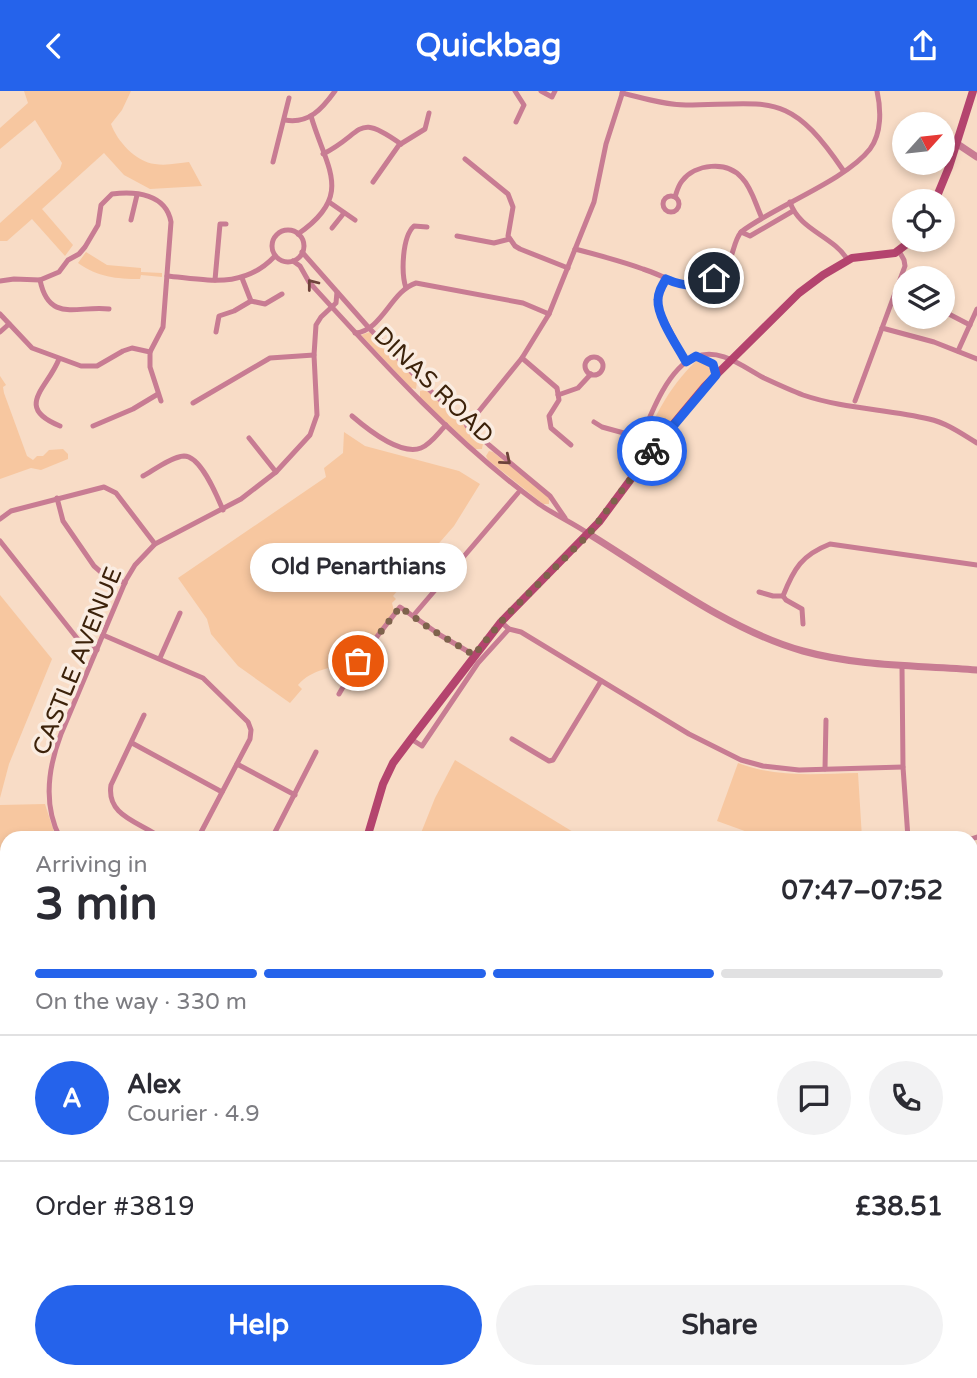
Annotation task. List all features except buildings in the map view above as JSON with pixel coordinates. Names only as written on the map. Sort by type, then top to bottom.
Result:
[{"type":"main road","points":[[956,143],[973,91]]},
{"type":"main road","points":[[369,831],[383,784],[393,763],[474,655],[501,622],[589,534],[660,440],[716,375],[799,293],[847,260],[893,252]]},
{"type":"street","points":[[285,120],[300,121],[311,116],[323,109],[335,91]]},
{"type":"street","points":[[515,91],[524,105],[516,122]]},
{"type":"street","points":[[541,91],[552,97],[555,91]]},
{"type":"street","points":[[575,249],[645,269],[686,286],[710,282],[726,267],[741,232],[866,153],[873,143],[880,114],[877,91]]},
{"type":"street","points":[[467,426],[522,358],[549,314],[594,202],[606,144],[623,92],[673,104],[755,102],[775,106],[794,115],[811,129],[843,170]]},
{"type":"street","points":[[273,162],[289,98]]},
{"type":"street","points":[[969,101],[977,107]]},
{"type":"street","points":[[373,182],[401,144],[425,129],[429,113]]},
{"type":"street","points":[[298,234],[316,221],[329,202],[333,183],[311,116]]},
{"type":"street","points":[[323,153],[347,141],[365,126],[376,128],[401,144]]},
{"type":"street","points":[[956,143],[977,157]]},
{"type":"street","points":[[465,159],[508,194],[513,208],[509,227],[510,239],[520,249],[568,268]]},
{"type":"street","points":[[675,197],[679,184],[688,176],[705,167],[724,167],[739,174],[744,180],[762,218]]},
{"type":"street","points":[[0,281],[40,280],[55,274],[81,251],[95,231],[105,198],[115,194],[136,195],[149,196],[159,201],[169,214],[171,230],[163,327],[150,352],[150,367],[162,401]]},
{"type":"street","points":[[131,221],[136,195]]},
{"type":"street","points":[[329,202],[355,220]]},
{"type":"street","points":[[790,202],[798,218],[843,253],[847,260]]},
{"type":"street","points":[[741,232],[750,236],[793,211]]},
{"type":"street","points":[[332,228],[344,213]]},
{"type":"street","points":[[215,280],[220,224],[226,224]]},
{"type":"street","points":[[406,288],[403,279],[405,238],[414,226],[427,227]]},
{"type":"street","points":[[288,230],[298,234],[304,243],[302,252],[293,261],[283,261],[275,256],[272,247],[276,234],[288,230]]},
{"type":"street","points":[[457,236],[494,243],[510,239]]},
{"type":"street","name":"DINAS ROAD","points":[[302,252],[423,384],[489,446],[554,501],[565,518]]},
{"type":"street","points":[[855,401],[905,266],[899,252]]},
{"type":"street","points":[[167,276],[215,280],[242,278],[265,267],[275,256]]},
{"type":"street","name":"DINAS ROAD","points":[[293,261],[355,333],[446,425],[548,510],[589,534]]},
{"type":"street","points":[[242,278],[251,301]]},
{"type":"street","points":[[666,279],[660,290],[658,307],[686,362]]},
{"type":"street","points":[[40,280],[46,298],[60,308],[70,311],[95,307],[109,309]]},
{"type":"street","points":[[355,333],[367,331],[406,288],[416,283],[523,303],[549,314]]},
{"type":"street","points":[[0,519],[11,511],[100,487],[109,488],[116,493],[155,544],[223,510],[276,472],[305,443],[316,422],[316,325],[337,300],[337,292]]},
{"type":"street","points":[[216,332],[219,316],[251,301],[265,304],[282,294]]},
{"type":"street","points":[[958,351],[977,309]]},
{"type":"street","points":[[0,314],[32,348],[81,366],[101,364],[127,349],[136,348],[150,352]]},
{"type":"street","points":[[955,317],[970,325]]},
{"type":"street","points":[[0,332],[9,324]]},
{"type":"street","points":[[882,328],[934,342],[977,359]]},
{"type":"street","points":[[192,403],[270,358],[314,355]]},
{"type":"street","points":[[632,460],[666,386],[686,362],[696,356],[712,355],[732,359],[768,380],[804,395],[864,409],[931,419],[977,443]]},
{"type":"street","points":[[696,356],[713,364],[716,375]]},
{"type":"street","points":[[522,358],[557,388],[559,400],[549,417],[551,428],[571,445]]},
{"type":"street","points":[[59,359],[35,400],[37,410],[44,419],[60,426]]},
{"type":"street","points":[[558,395],[578,388],[591,374]]},
{"type":"street","points":[[414,394],[423,384]]},
{"type":"street","points":[[93,426],[133,409],[158,394]]},
{"type":"street","points":[[352,416],[379,437],[411,449],[425,446],[446,425]]},
{"type":"street","points":[[594,422],[602,427],[642,437]]},
{"type":"street","points":[[249,438],[276,472]]},
{"type":"street","points":[[480,456],[489,446]]},
{"type":"street","points":[[143,476],[180,457],[188,457],[199,465],[223,510]]},
{"type":"street","points":[[413,617],[518,493]]},
{"type":"street","points":[[57,498],[63,521],[94,566],[102,573],[125,583]]},
{"type":"street","points":[[548,510],[554,501]]},
{"type":"street","points":[[589,534],[727,618],[773,641],[827,657],[902,667],[977,670]]},
{"type":"street","points":[[0,541],[80,642],[97,650]]},
{"type":"street","name":"CASTLE AVENUE","points":[[57,831],[52,820],[49,798],[53,757],[125,583],[135,565],[155,544]]},
{"type":"street","points":[[783,596],[800,561],[830,544],[977,565]]},
{"type":"street","points":[[759,592],[783,596],[802,609],[803,624]]},
{"type":"street","points":[[339,694],[358,661],[400,607],[474,655]]},
{"type":"street","points":[[160,658],[180,614]]},
{"type":"street","points":[[501,622],[729,755],[772,768],[902,767]]},
{"type":"street","points":[[411,739],[422,746],[478,663],[509,629]]},
{"type":"street","points":[[103,635],[205,680],[248,722],[250,739],[202,831]]},
{"type":"street","points":[[902,667],[902,767],[907,831]]},
{"type":"street","points":[[512,739],[549,761],[553,760],[601,681]]},
{"type":"street","points":[[144,715],[111,785],[111,799],[124,817],[149,831]]},
{"type":"street","points":[[825,769],[826,720]]},
{"type":"street","points":[[132,743],[222,792]]},
{"type":"street","points":[[276,831],[316,752]]},
{"type":"street","points":[[237,764],[295,795]]},
{"type":"shaded area","points":[[24,91],[131,91],[122,110],[111,124],[123,144],[134,155],[155,164],[189,162],[202,186],[150,189],[124,175],[104,153],[42,209],[73,245],[65,256],[32,219],[7,241],[0,241],[0,223],[60,169],[62,163],[35,120],[0,149],[0,128],[28,103]]},
{"type":"shaded area","points":[[86,252],[107,265],[141,268],[141,272],[162,273],[162,277],[141,275],[140,279],[131,279],[100,274],[78,263]]},
{"type":"shaded area","points":[[370,332],[417,381],[416,389],[411,388],[361,335]]},
{"type":"shaded area","points":[[696,361],[709,366],[712,371],[708,378],[651,446],[637,458],[661,406]]},
{"type":"shaded area","points":[[0,376],[6,385],[3,387],[4,393],[27,456],[33,460],[49,450],[63,449],[68,454],[68,459],[41,470],[31,468],[0,479]]},
{"type":"shaded area","points":[[426,390],[483,443],[482,449],[475,449],[420,398],[420,391]]},
{"type":"shaded area","points":[[344,432],[365,446],[459,471],[480,484],[454,526],[393,596],[396,599],[392,603],[394,611],[373,639],[355,656],[304,679],[298,685],[302,689],[290,703],[238,666],[211,634],[207,619],[178,578],[326,477],[324,468],[343,453]]},
{"type":"shaded area","points":[[489,451],[549,497],[549,504],[543,504],[488,460],[486,456]]},
{"type":"shaded area","points":[[0,595],[52,659],[9,764],[0,798]]},
{"type":"shaded area","points":[[455,760],[572,831],[422,831]]},
{"type":"shaded area","points":[[738,763],[782,773],[858,773],[862,831],[745,831],[717,821]]},
{"type":"shaded area","points":[[45,804],[54,831],[0,831],[0,805]]},
{"type":"way so far","points":[[358,661],[400,607],[474,655],[506,616],[589,534],[652,451]]},
{"type":"place","name":"Old Penarthians","points":[[358,661]]},
{"type":"route","points":[[652,451],[716,375],[713,364],[705,359],[696,356],[686,362],[658,307],[660,290],[666,279],[692,286],[710,282],[714,278]]}]
